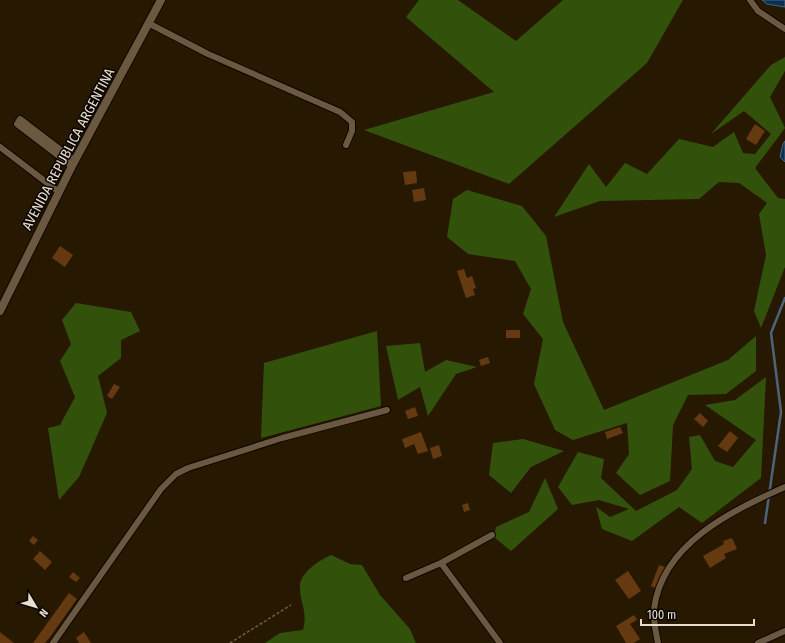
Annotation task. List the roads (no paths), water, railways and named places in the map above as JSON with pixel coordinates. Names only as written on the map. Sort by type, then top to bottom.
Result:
[{"type":"street","name":"AVENIDA REPUBLICA ARGENTINA","points":[[0,311],[73,163],[161,0]]},
{"type":"street","points":[[750,0],[758,11],[785,29]]},
{"type":"street","points":[[148,23],[208,54],[340,112],[352,122],[353,126],[346,145]]},
{"type":"street","points":[[20,119],[73,163],[17,124],[20,119]]},
{"type":"street","points":[[0,148],[59,192]]},
{"type":"street","points":[[53,643],[161,489],[176,474],[282,438],[387,410]]},
{"type":"street","points":[[658,643],[654,610],[658,590],[665,573],[686,547],[700,534],[760,498],[783,488]]},
{"type":"street","points":[[406,578],[441,563],[492,535]]},
{"type":"street","points":[[441,563],[500,643]]},
{"type":"street","points":[[758,643],[785,631]]},
{"type":"water","points":[[762,0],[785,0],[785,7],[767,4]]},
{"type":"water","points":[[785,141],[785,162],[780,157]]},
{"type":"waterway","points":[[765,523],[781,412],[771,333],[785,298]]}]
